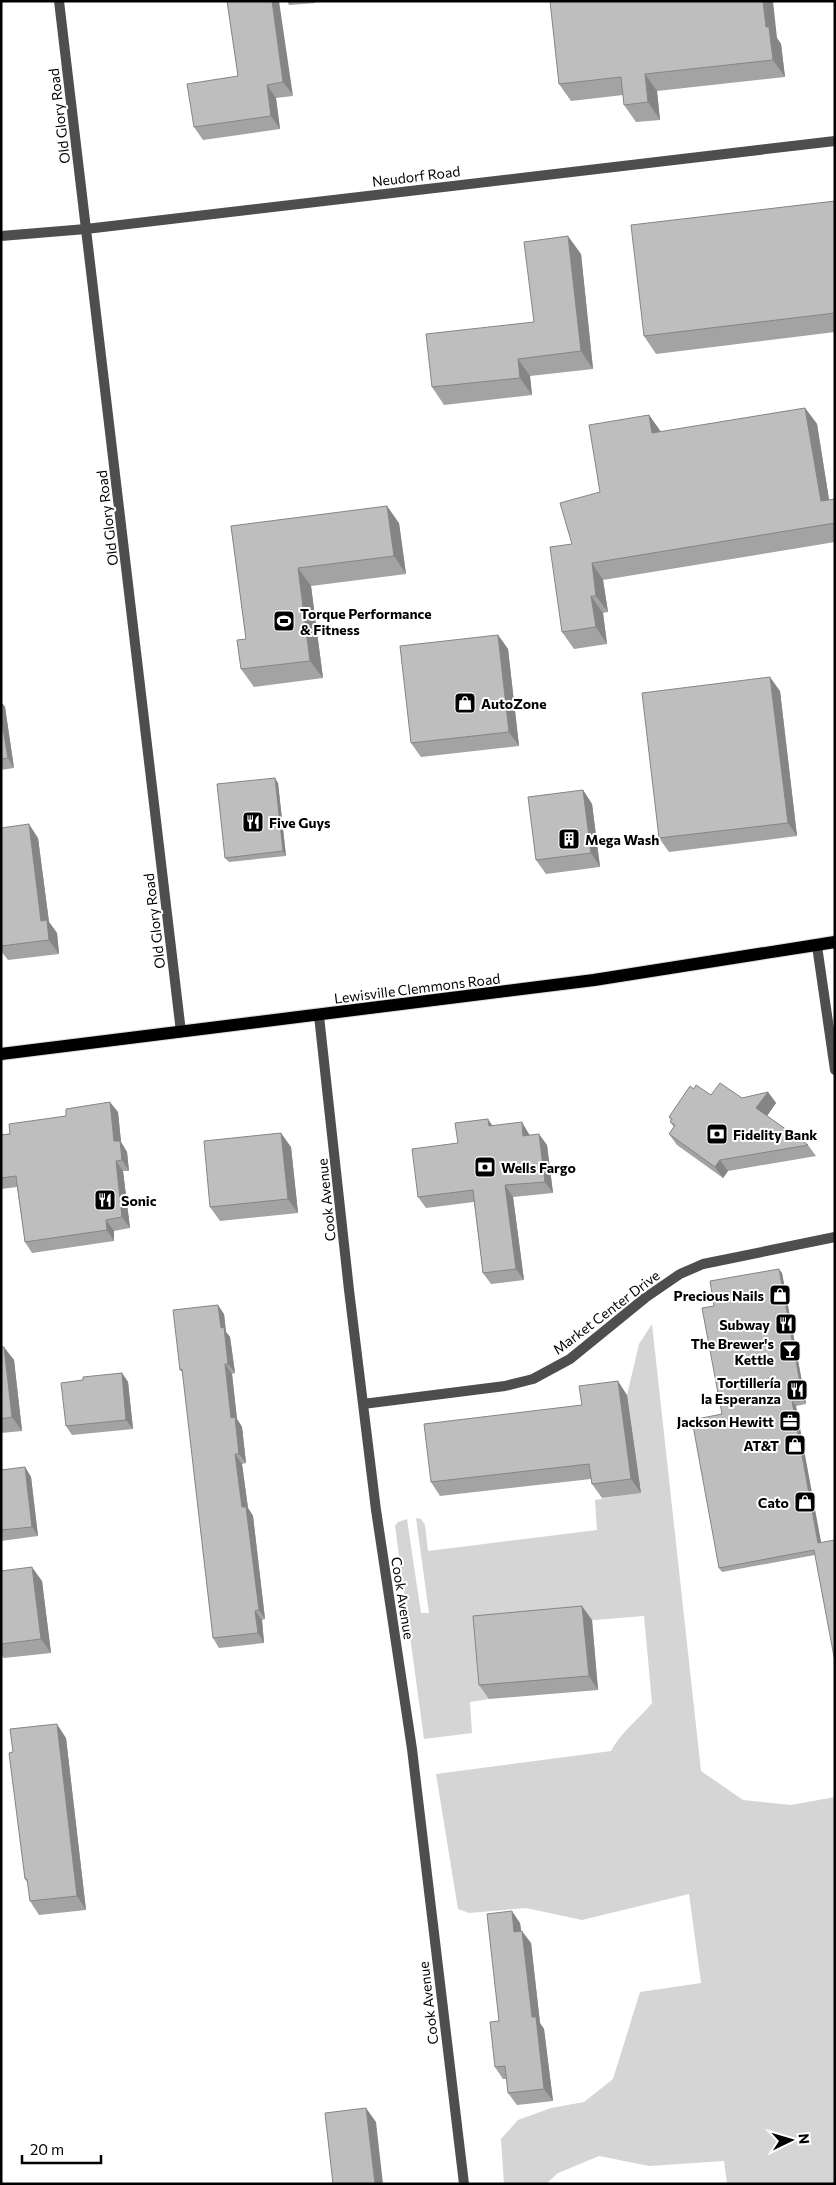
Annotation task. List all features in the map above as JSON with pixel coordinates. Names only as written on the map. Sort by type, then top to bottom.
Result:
[{"type":"main road","name":"Lewisville Clemmons Road","points":[[1,1054],[319,1016],[604,979],[835,942]]},
{"type":"street","name":"Old Glory Road","points":[[59,1],[181,1032]]},
{"type":"street","name":"Neudorf Road","points":[[1,236],[86,229],[835,141]]},
{"type":"street","points":[[817,946],[835,1070]]},
{"type":"street","name":"Cook Avenue","points":[[319,1016],[349,1290],[376,1510],[412,1749],[464,2184]]},
{"type":"street","name":"Market Center Drive","points":[[363,1404],[505,1386],[533,1379],[570,1359],[645,1298],[680,1274],[703,1264],[835,1237]]},
{"type":"shaded area","points":[[652,1324],[701,1771],[743,1800],[791,1805],[835,1797],[835,2184],[727,2184],[724,2161],[649,2166],[599,2156],[558,2173],[546,2184],[504,2184],[501,2139],[518,2120],[551,2108],[584,2102],[613,2079],[640,1992],[701,1983],[689,1894],[582,1920],[526,1908],[469,1913],[458,1909],[436,1774],[611,1751],[625,1732],[652,1703],[644,1616],[483,1629],[489,1699],[470,1702],[472,1733],[424,1739],[395,1526],[398,1522],[407,1519],[421,1613],[429,1613],[416,1518],[421,1519],[425,1525],[428,1551],[597,1530],[595,1500],[641,1492],[627,1395],[639,1344]]},
{"type":"building","points":[[227,1],[272,1],[283,82],[267,85],[271,116],[194,127],[187,84],[238,76]]},
{"type":"building","points":[[550,1],[763,1],[766,27],[769,27],[773,60],[645,74],[648,102],[624,105],[621,77],[559,84]]},
{"type":"building","points":[[835,201],[835,313],[644,336],[631,225]]},
{"type":"building","points":[[568,236],[581,351],[518,359],[520,378],[432,387],[426,334],[534,322],[524,242]]},
{"type":"building","points":[[805,408],[821,501],[835,499],[835,523],[592,563],[596,596],[591,596],[596,627],[562,632],[550,547],[572,544],[560,503],[600,492],[589,425],[649,415],[652,433]]},
{"type":"building","name":"Torque Performance & Fitness","points":[[387,506],[394,556],[298,568],[310,661],[241,669],[237,640],[246,639],[231,526]]},
{"type":"building","name":"AutoZone","points":[[498,635],[509,732],[411,743],[400,646]]},
{"type":"building","points":[[770,677],[788,823],[659,838],[642,693]]},
{"type":"building","points":[[1,717],[8,758],[1,759]]},
{"type":"building","name":"Five Guys","points":[[275,778],[283,851],[225,858],[217,784]]},
{"type":"building","name":"Mega Wash","points":[[583,790],[591,853],[536,860],[528,797]]},
{"type":"building","points":[[29,824],[41,921],[47,920],[49,940],[1,946],[1,828]]},
{"type":"building","name":"Fidelity Bank","points":[[720,1083],[742,1098],[768,1092],[756,1108],[808,1145],[720,1160],[715,1167],[669,1134],[675,1125],[670,1122],[672,1119],[669,1117],[690,1086],[694,1089],[696,1085],[711,1095]]},
{"type":"building","points":[[110,1102],[114,1141],[120,1141],[122,1160],[116,1161],[122,1217],[106,1220],[107,1230],[25,1242],[16,1176],[1,1178],[1,1135],[10,1134],[9,1124],[66,1116],[66,1109]]},
{"type":"building","points":[[488,1119],[489,1126],[522,1122],[523,1136],[539,1134],[545,1182],[505,1185],[516,1269],[483,1273],[473,1190],[418,1197],[412,1149],[458,1143],[455,1123]]},
{"type":"building","points":[[281,1133],[288,1199],[210,1207],[204,1141]]},
{"type":"building","points":[[779,1269],[803,1399],[792,1401],[818,1543],[835,1540],[835,1662],[814,1550],[719,1568],[692,1420],[722,1414],[702,1308],[714,1306],[710,1281]]},
{"type":"building","points":[[218,1305],[221,1328],[224,1327],[228,1364],[225,1364],[231,1418],[235,1417],[239,1454],[235,1454],[242,1507],[246,1507],[259,1610],[255,1611],[258,1633],[213,1638],[182,1369],[180,1370],[173,1310]]},
{"type":"building","points":[[1,1347],[4,1347],[12,1417],[1,1419]]},
{"type":"building","points":[[122,1373],[126,1420],[66,1426],[61,1383],[83,1380],[83,1377]]},
{"type":"building","points":[[618,1381],[631,1479],[592,1484],[589,1464],[431,1482],[424,1424],[582,1405],[579,1386]]},
{"type":"building","points":[[25,1467],[32,1527],[1,1530],[1,1470]]},
{"type":"building","points":[[32,1567],[41,1639],[1,1644],[1,1571]]},
{"type":"building","points":[[582,1606],[589,1676],[479,1685],[473,1616]]},
{"type":"building","points":[[57,1724],[77,1896],[30,1901],[27,1879],[25,1879],[9,1753],[13,1752],[10,1729]]},
{"type":"building","points":[[512,1911],[514,1932],[522,1931],[532,2017],[536,2017],[544,2089],[508,2093],[505,2066],[495,2067],[490,2022],[499,2021],[487,1914]]},
{"type":"building","points":[[366,2108],[375,2184],[333,2184],[325,2113]]},
{"type":"place","name":"Torque Performance & Fitness","points":[[284,621]]},
{"type":"place","name":"AutoZone","points":[[465,703]]},
{"type":"place","name":"Five Guys","points":[[253,822]]},
{"type":"place","name":"Mega Wash","points":[[569,839]]},
{"type":"place","name":"Fidelity Bank","points":[[717,1134]]},
{"type":"place","name":"Wells Fargo","points":[[485,1167]]},
{"type":"place","name":"Sonic","points":[[105,1200]]},
{"type":"place","name":"Precious Nails","points":[[780,1295]]},
{"type":"place","name":"Subway","points":[[786,1324]]},
{"type":"place","name":"The Brewer's Kettle","points":[[790,1351]]},
{"type":"place","name":"Tortillería la Esperanza","points":[[797,1390]]},
{"type":"place","name":"Jackson Hewitt","points":[[790,1421]]},
{"type":"place","name":"AT&T","points":[[795,1445]]},
{"type":"place","name":"Cato","points":[[805,1502]]}]
